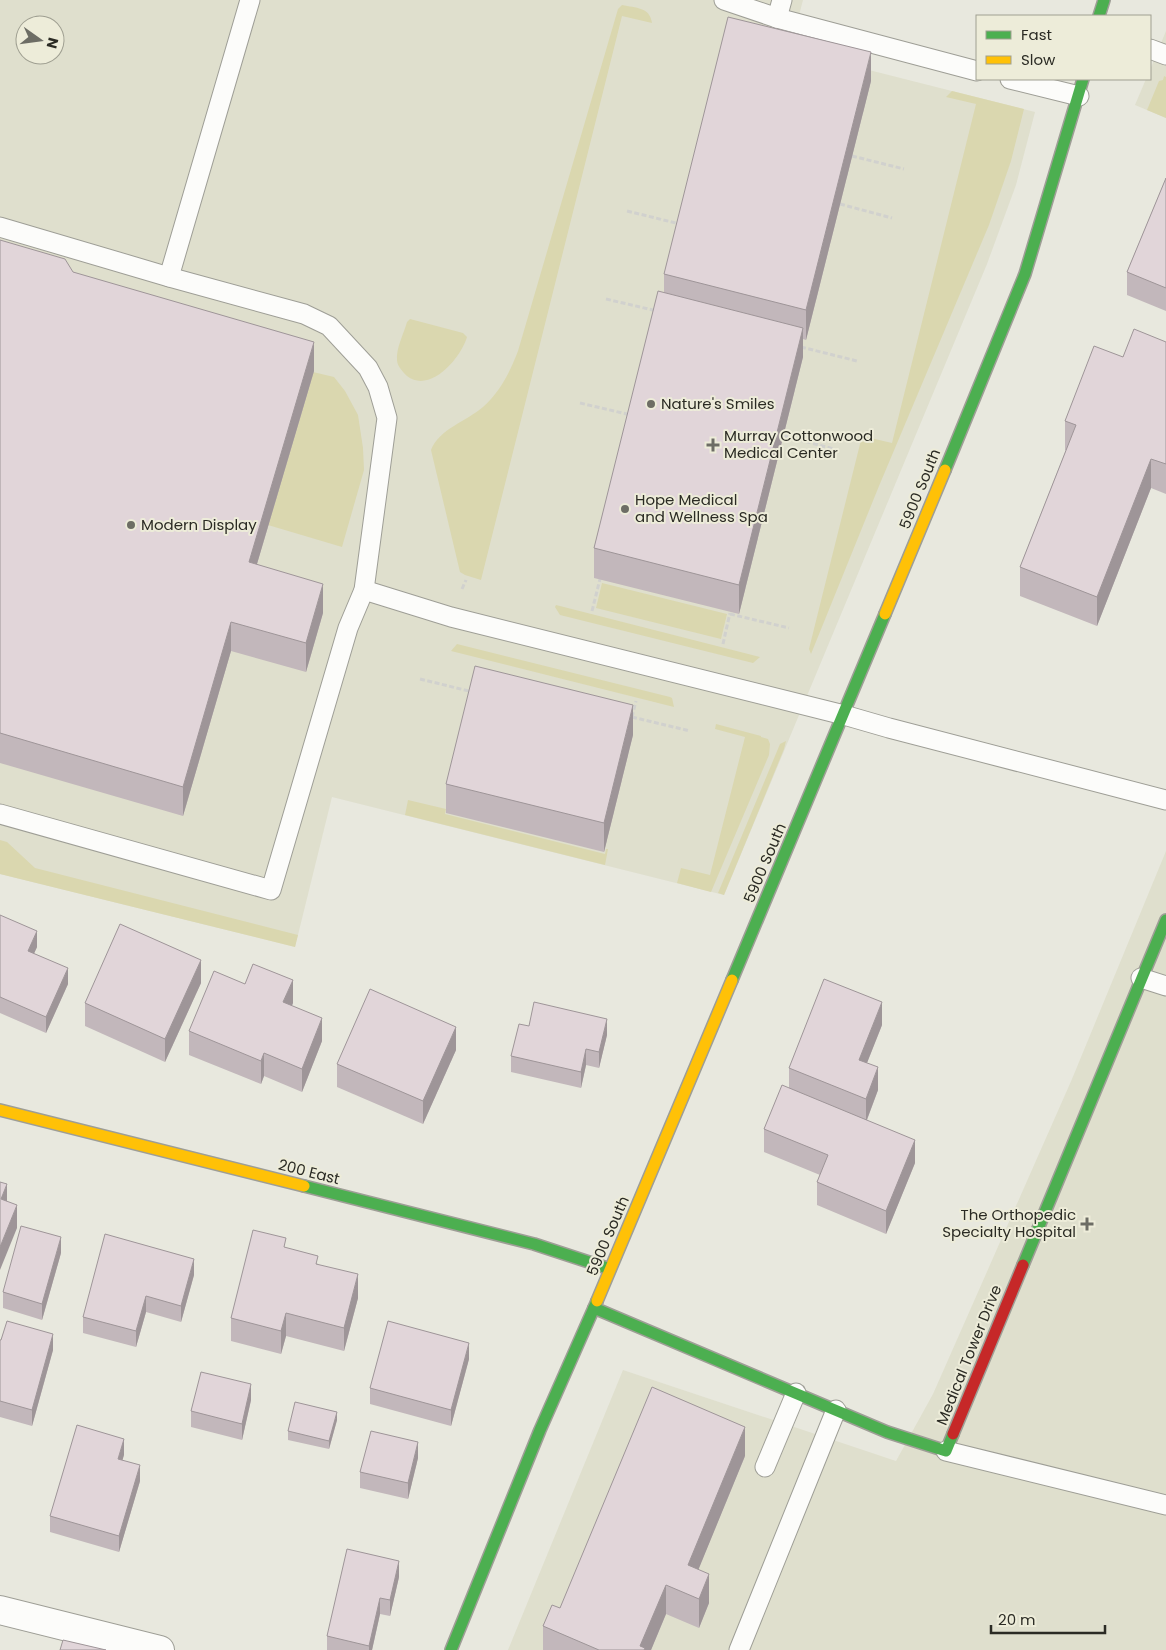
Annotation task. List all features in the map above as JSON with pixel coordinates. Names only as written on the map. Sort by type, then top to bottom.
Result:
[{"type":"main road","points":[[1099,15],[1104,0]]},
{"type":"main road","name":"5900 South","points":[[451,1650],[540,1430],[594,1308],[844,715],[1025,274],[1081,87]]},
{"type":"main road","name":"Medical Tower Drive","points":[[946,1451],[1166,920]]},
{"type":"main road","name":"200 East","points":[[0,1110],[534,1244],[610,1269]]},
{"type":"main road","points":[[594,1308],[887,1432],[946,1451]]},
{"type":"street","points":[[0,1610],[160,1650]]},
{"type":"lane","points":[[169,277],[250,0]]},
{"type":"lane","points":[[724,0],[777,18],[976,71]]},
{"type":"lane","points":[[777,18],[782,0]]},
{"type":"lane","points":[[1151,49],[1166,55]]},
{"type":"lane","points":[[1019,80],[1081,87]]},
{"type":"lane","points":[[0,227],[169,277],[304,314],[329,326],[368,368],[378,387],[387,418],[364,590],[348,628],[271,890],[0,814]]},
{"type":"lane","points":[[364,590],[451,617],[844,715],[1166,800]]},
{"type":"lane","points":[[1141,978],[1166,986]]},
{"type":"lane","points":[[765,1467],[796,1393]]},
{"type":"lane","points":[[739,1650],[836,1410]]},
{"type":"lane","points":[[946,1451],[1166,1505]]},
{"type":"path","points":[[852,156],[904,169]]},
{"type":"path","points":[[840,204],[892,218]]},
{"type":"path","points":[[627,211],[683,225]]},
{"type":"path","points":[[606,299],[658,311]]},
{"type":"path","points":[[798,346],[857,361]]},
{"type":"path","points":[[580,403],[634,416]]},
{"type":"path","points":[[784,436],[834,449]]},
{"type":"path","points":[[592,611],[600,579]]},
{"type":"path","points":[[723,644],[730,613],[789,628]]},
{"type":"path","points":[[420,678],[481,694]]},
{"type":"path","points":[[630,725],[636,701]]},
{"type":"path","points":[[632,717],[690,731]]},
{"type":"shaded area","points":[[0,0],[803,0],[790,50],[1035,112],[1016,185],[987,264],[724,895],[332,797],[295,947],[0,874]]},
{"type":"shaded area","points":[[622,5],[642,9],[651,18],[652,23],[622,16],[481,580],[460,572],[431,450],[440,436],[483,407],[495,395],[515,359],[618,9]]},
{"type":"shaded area","points":[[1166,31],[1166,118],[1135,105],[1146,80],[1151,80],[1151,68]]},
{"type":"shaded area","points":[[1164,76],[1166,77],[1166,118],[1147,110],[1159,81],[1163,80]]},
{"type":"shaded area","points":[[952,91],[1024,109],[1011,161],[989,225],[879,486],[811,654],[809,649],[862,436],[892,443],[976,104],[946,97]]},
{"type":"shaded area","points":[[410,319],[463,333],[467,337],[464,345],[451,363],[435,377],[416,380],[407,376],[400,369],[397,355],[407,322]]},
{"type":"shaded area","points":[[313,372],[334,377],[345,391],[358,415],[364,470],[342,547],[268,525]]},
{"type":"shaded area","points":[[602,583],[727,614],[721,639],[596,608]]},
{"type":"shaded area","points":[[556,605],[760,657],[753,663],[560,615],[555,607]]},
{"type":"shaded area","points":[[457,644],[670,697],[674,707],[451,651]]},
{"type":"shaded area","points":[[716,724],[761,736],[768,739],[770,744],[769,755],[711,892],[677,883],[681,868],[710,875],[745,737],[715,729]]},
{"type":"shaded area","points":[[786,741],[724,895],[718,893],[780,744]]},
{"type":"shaded area","points":[[408,800],[446,809],[445,814],[605,854],[606,849],[608,849],[605,865],[405,815]]},
{"type":"shaded area","points":[[0,840],[7,842],[35,868],[298,935],[295,947],[0,874]]},
{"type":"shaded area","name":"The Orthopedic Specialty Hospital","points":[[1166,851],[1166,1650],[508,1650],[623,1370],[896,1461],[933,1394],[1072,1079]]},
{"type":"building","points":[[728,17],[871,52],[806,310],[664,274]]},
{"type":"building","points":[[1166,178],[1166,288],[1127,272]]},
{"type":"building","points":[[0,240],[65,259],[73,272],[314,342],[249,562],[323,584],[306,643],[231,622],[183,787],[0,733]]},
{"type":"building","points":[[658,291],[803,328],[739,585],[594,548]]},
{"type":"building","points":[[1134,329],[1166,342],[1166,464],[1151,459],[1097,597],[1020,567],[1076,425],[1065,421],[1094,346],[1123,357]]},
{"type":"building","points":[[475,666],[633,705],[604,823],[446,784]]},
{"type":"building","points":[[0,915],[37,931],[28,951],[68,968],[46,1017],[0,997]]},
{"type":"building","points":[[120,924],[201,960],[165,1039],[85,1003]]},
{"type":"building","points":[[253,964],[293,980],[283,1002],[322,1018],[302,1069],[264,1053],[261,1061],[189,1031],[214,971],[245,984]]},
{"type":"building","points":[[824,979],[882,1002],[859,1060],[878,1067],[866,1099],[789,1068]]},
{"type":"building","points":[[370,989],[456,1027],[423,1101],[337,1064]]},
{"type":"building","points":[[534,1002],[607,1019],[599,1052],[586,1049],[581,1072],[511,1056],[519,1024],[529,1026]]},
{"type":"building","points":[[782,1085],[915,1140],[886,1211],[817,1182],[828,1155],[764,1129]]},
{"type":"building","points":[[0,1182],[7,1184],[1,1199],[17,1205],[0,1247]]},
{"type":"building","points":[[21,1226],[61,1237],[42,1304],[3,1292]]},
{"type":"building","points":[[253,1230],[286,1238],[284,1247],[318,1256],[316,1264],[358,1274],[344,1328],[286,1313],[281,1331],[231,1318]]},
{"type":"building","points":[[105,1234],[194,1259],[181,1306],[146,1296],[136,1331],[83,1317]]},
{"type":"building","points":[[7,1321],[53,1334],[32,1410],[0,1401],[0,1340]]},
{"type":"building","points":[[388,1321],[469,1343],[451,1410],[370,1388]]},
{"type":"building","points":[[201,1372],[251,1384],[242,1424],[191,1411]]},
{"type":"building","points":[[652,1387],[745,1427],[688,1565],[709,1574],[699,1599],[666,1585],[640,1646],[645,1648],[644,1650],[599,1650],[543,1626],[552,1605],[560,1608]]},
{"type":"building","points":[[295,1402],[337,1412],[329,1441],[288,1431]]},
{"type":"building","points":[[77,1425],[124,1439],[118,1459],[140,1465],[119,1536],[50,1516]]},
{"type":"building","points":[[371,1431],[418,1442],[408,1483],[360,1472]]},
{"type":"building","points":[[347,1549],[399,1561],[390,1600],[380,1598],[369,1646],[327,1636]]},
{"type":"building","points":[[63,1640],[106,1650],[60,1650]]},
{"type":"traffic: fast","points":[[1099,15],[1104,0]]},
{"type":"traffic: fast","points":[[945,470],[1025,274],[1083,80]]},
{"type":"traffic: fast","points":[[732,980],[885,614]]},
{"type":"traffic: fast","points":[[1023,1265],[1166,920]]},
{"type":"traffic: fast","points":[[304,1186],[534,1244],[610,1269]]},
{"type":"traffic: fast","points":[[451,1650],[540,1430],[597,1301]]},
{"type":"traffic: fast","points":[[594,1308],[887,1432],[946,1451],[953,1434]]},
{"type":"traffic: slow","points":[[885,614],[945,470]]},
{"type":"traffic: slow","points":[[597,1301],[732,980]]},
{"type":"traffic: slow","points":[[0,1110],[304,1186]]},
{"type":"traffic: jam","points":[[953,1434],[1023,1265]]},
{"type":"place","name":"Nature's Smiles","points":[[651,404]]},
{"type":"place","name":"Murray Cottonwood Medical Center","points":[[713,445]]},
{"type":"place","name":"Hope Medical and Wellness Spa","points":[[625,509]]},
{"type":"place","name":"Modern Display","points":[[131,525]]},
{"type":"place","name":"The Orthopedic Specialty Hospital","points":[[1087,1224]]}]
